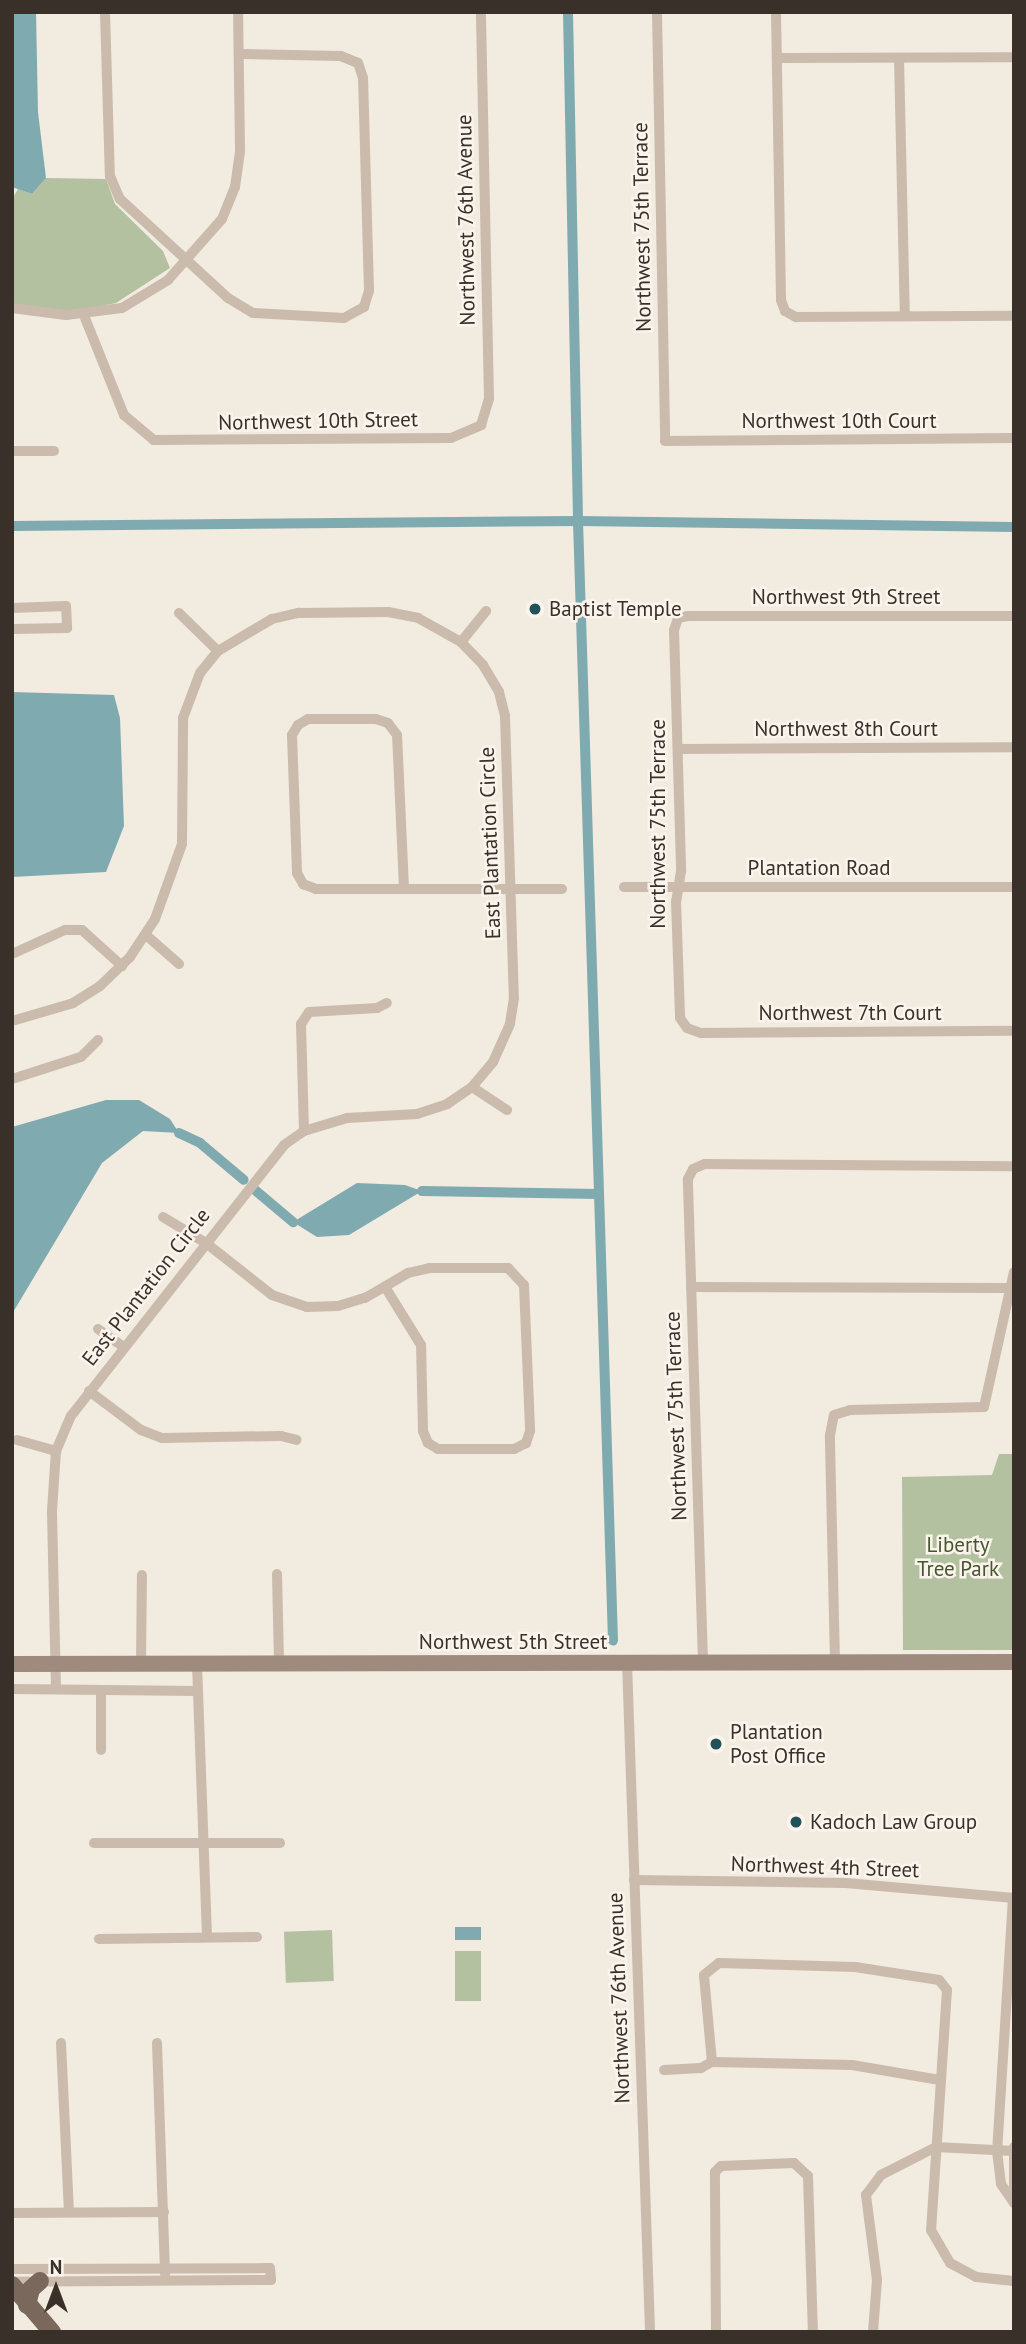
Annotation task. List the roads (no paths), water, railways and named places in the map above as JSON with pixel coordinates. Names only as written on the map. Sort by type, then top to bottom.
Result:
[{"type":"main road","points":[[27,2305],[32,2289],[40,2281]]},
{"type":"main road","points":[[12,2284],[52,2332]]},
{"type":"street","points":[[105,12],[110,176],[120,199],[228,298],[253,313],[344,318],[364,307],[369,291],[363,78],[358,62],[341,56],[240,54]]},
{"type":"street","points":[[12,308],[46,314],[122,308],[147,295],[189,260],[222,219],[235,187],[240,54],[238,12]]},
{"type":"street","name":"Northwest 76th Avenue","points":[[481,12],[489,399],[481,425]]},
{"type":"street","name":"Northwest 75th Terrace","points":[[657,12],[665,441]]},
{"type":"street","points":[[776,12],[781,299],[785,311],[796,317],[1014,316]]},
{"type":"street","points":[[778,58],[1014,57]]},
{"type":"street","points":[[899,58],[905,316]]},
{"type":"street","name":"Northwest 10th Street","points":[[83,313],[124,415],[155,440],[452,438],[481,425]]},
{"type":"street","name":"Northwest 10th Court","points":[[665,441],[1014,439]]},
{"type":"street","points":[[12,450],[54,451]]},
{"type":"street","points":[[12,608],[66,606],[67,628],[12,629]]},
{"type":"street","points":[[461,642],[486,611]]},
{"type":"street","name":"East Plantation Circle","points":[[12,1021],[73,1003],[122,966],[146,935],[165,900],[182,844],[182,734],[187,702],[200,673],[218,651],[246,631],[299,613],[388,612],[418,618],[461,642],[489,674],[505,716],[513,889],[514,998],[510,1024],[493,1062],[472,1087],[447,1104],[417,1114],[347,1118],[304,1131],[268,1160],[206,1243],[122,1346],[71,1416],[56,1451],[56,1689]]},
{"type":"street","points":[[179,613],[218,651]]},
{"type":"street","name":"Northwest 9th Street","points":[[678,618],[1014,617]]},
{"type":"street","name":"Northwest 75th Terrace","points":[[678,618],[674,630],[678,749],[680,1018],[687,1028]]},
{"type":"street","points":[[404,888],[397,735],[388,723],[308,719],[292,735],[297,873],[303,884],[316,889],[562,889]]},
{"type":"street","name":"Northwest 8th Court","points":[[678,749],[1014,747]]},
{"type":"street","name":"Plantation Road","points":[[624,887],[1014,887]]},
{"type":"street","points":[[12,954],[65,930],[82,930],[122,966]]},
{"type":"street","points":[[146,935],[179,964]]},
{"type":"street","points":[[304,1131],[302,1024],[309,1012],[377,1008],[387,1003]]},
{"type":"street","name":"Northwest 7th Court","points":[[687,1028],[701,1033],[1014,1031]]},
{"type":"street","points":[[12,1079],[81,1057],[98,1040]]},
{"type":"street","points":[[472,1087],[507,1110]]},
{"type":"street","name":"Northwest 75th Terrace","points":[[703,1662],[688,1179],[693,1169],[705,1164],[1014,1166]]},
{"type":"street","points":[[163,1217],[206,1243],[272,1295],[307,1307],[338,1307],[385,1287],[408,1273],[429,1268],[508,1269],[518,1275],[524,1285],[530,1431],[526,1443],[514,1449],[438,1449],[428,1443],[424,1432],[421,1345],[385,1287]]},
{"type":"street","points":[[835,1663],[830,1435],[834,1415],[850,1410],[984,1407],[1008,1288],[1014,1272]]},
{"type":"street","points":[[691,1287],[1008,1288]]},
{"type":"street","points":[[98,1329],[122,1346]]},
{"type":"street","points":[[89,1391],[141,1430],[162,1438],[281,1436],[297,1440]]},
{"type":"street","points":[[17,1440],[56,1451]]},
{"type":"street","points":[[277,1574],[279,1665]]},
{"type":"street","points":[[141,1664],[142,1575]]},
{"type":"street","name":"Northwest 76th Avenue","points":[[627,1662],[650,2332]]},
{"type":"street","name":"Northwest 5th Street","points":[[12,1664],[1014,1662]]},
{"type":"street","points":[[197,1664],[207,1937]]},
{"type":"street","points":[[12,1689],[197,1691]]},
{"type":"street","points":[[101,1690],[101,1749]]},
{"type":"street","points":[[94,1843],[280,1843]]},
{"type":"street","name":"Northwest 4th Street","points":[[634,1880],[846,1883],[1014,1898]]},
{"type":"street","points":[[1014,1898],[997,2151],[1001,2184],[1014,2203]]},
{"type":"street","points":[[99,1939],[257,1937]]},
{"type":"street","points":[[712,2063],[704,1975],[710,1967],[719,1963],[855,1967],[923,1975],[943,1984],[947,1990],[931,2230],[938,2249],[950,2263],[976,2277],[1014,2281]]},
{"type":"street","points":[[61,2043],[69,2212]]},
{"type":"street","points":[[157,2043],[166,2280]]},
{"type":"street","points":[[664,2070],[701,2068],[712,2063],[852,2065],[940,2080]]},
{"type":"street","points":[[873,2332],[877,2280],[866,2194],[881,2175],[936,2147],[997,2151],[1014,2149],[1014,2187]]},
{"type":"street","points":[[716,2332],[715,2172],[721,2165],[794,2163],[803,2167],[808,2176],[813,2332]]},
{"type":"street","points":[[12,2213],[164,2212]]},
{"type":"street","points":[[211,2268],[212,2280]]},
{"type":"street","points":[[12,2269],[270,2268],[271,2280],[40,2281],[12,2284]]},
{"type":"water","points":[[12,12],[36,12],[38,112],[46,178],[32,194],[12,187]]},
{"type":"water","points":[[12,692],[114,695],[120,718],[124,826],[106,872],[12,877]]},
{"type":"water","points":[[106,1100],[139,1100],[170,1119],[179,1133],[143,1131],[102,1163],[12,1314],[12,1127]]},
{"type":"water","points":[[357,1183],[405,1185],[422,1191],[349,1235],[317,1237],[293,1222]]},
{"type":"water","points":[[455,1927],[481,1927],[481,1940],[455,1940]]},
{"type":"waterway","points":[[568,12],[578,521],[613,1640]]},
{"type":"waterway","points":[[12,526],[578,521],[1014,527]]},
{"type":"waterway","points":[[179,1133],[200,1143],[244,1180]]},
{"type":"waterway","points":[[255,1190],[293,1222]]},
{"type":"waterway","points":[[422,1191],[599,1194]]},
{"type":"place","name":"Baptist Temple","points":[[535,609]]},
{"type":"place","name":"Plantation Post Office","points":[[716,1744]]},
{"type":"place","name":"Kadoch Law Group","points":[[796,1822]]},
{"type":"park label","name":"Liberty Tree Park","points":[[958,1557]]}]
